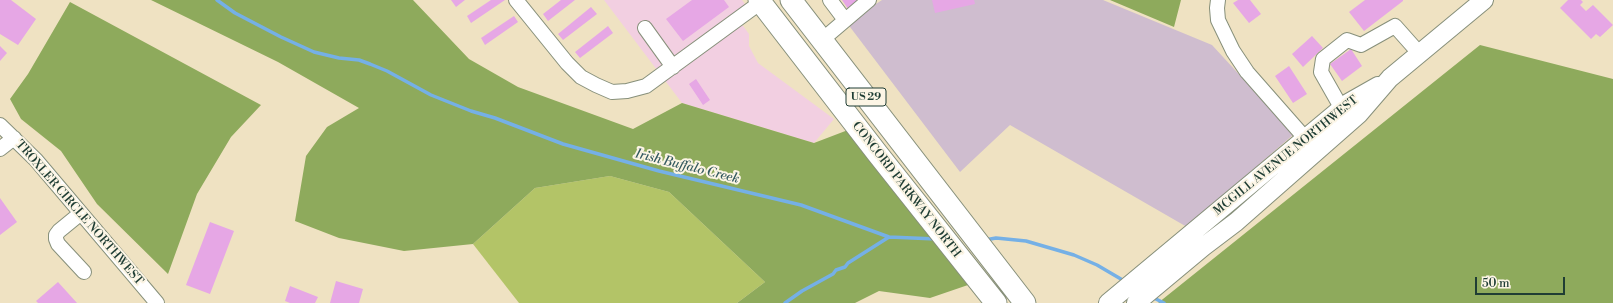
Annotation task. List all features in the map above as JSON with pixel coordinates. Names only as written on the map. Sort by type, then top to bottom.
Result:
[{"type":"highway","name":"CONCORD PARKWAY NORTH","points":[[760,1],[996,303]]},
{"type":"highway","name":"CONCORD PARKWAY NORTH","points":[[796,2],[822,40],[1025,303]]},
{"type":"highway","points":[[783,30],[790,26],[797,28],[869,120],[917,163]]},
{"type":"main road","points":[[1390,78],[1484,0]]},
{"type":"main road","name":"MCGILL AVENUE NORTHWEST","points":[[1108,303],[1348,103],[1390,78]]},
{"type":"main road","name":"MCGILL AVENUE NORTHWEST","points":[[1136,303],[1203,247],[1236,222],[1359,114],[1390,78]]},
{"type":"main road","points":[[1203,247],[1280,171],[1283,156]]},
{"type":"street","points":[[516,0],[567,63],[581,77],[612,92],[627,91],[646,86],[760,1]]},
{"type":"street","points":[[830,0],[845,20]]},
{"type":"street","points":[[822,40],[869,0]]},
{"type":"street","points":[[1218,0],[1216,8],[1218,20],[1233,51],[1247,72],[1305,138]]},
{"type":"street","points":[[1342,108],[1321,72],[1323,59],[1347,40],[1361,45],[1395,26],[1419,53]]},
{"type":"street","points":[[645,28],[673,67]]},
{"type":"street","name":"TROXLER CIRCLE NORTHWEST","points":[[1,123],[36,160],[158,303]]},
{"type":"street","points":[[0,149],[14,138]]},
{"type":"street","points":[[81,213],[59,231],[56,235],[56,240],[84,272]]},
{"type":"shaded area","points":[[604,0],[742,0],[752,14],[741,23],[749,34],[749,46],[758,63],[834,119],[814,143],[682,103]]},
{"type":"shaded area","points":[[882,0],[1103,0],[1212,45],[1294,134],[1187,227],[1010,125],[960,172],[847,23]]},
{"type":"green space","points":[[151,0],[413,0],[469,59],[518,87],[633,129],[682,103],[814,143],[848,130],[968,285],[930,298],[879,291],[855,303],[737,303],[765,282],[669,192],[610,176],[535,188],[473,244],[404,251],[339,238],[295,221],[306,156],[327,127],[359,108],[278,62]]},
{"type":"green space","points":[[1110,0],[1181,0],[1174,27]]},
{"type":"green space","points":[[70,2],[261,105],[231,137],[197,194],[168,274],[97,204],[61,151],[21,119],[10,99],[28,74]]},
{"type":"green space","points":[[1480,45],[1613,79],[1613,303],[1158,303]]},
{"type":"green space","points":[[610,176],[669,192],[765,282],[737,303],[519,303],[473,244],[535,188]]},
{"type":"building","points":[[0,0],[11,0],[36,19],[18,45],[0,34]]},
{"type":"building","points":[[451,0],[465,0],[456,7]]},
{"type":"building","points":[[491,0],[505,0],[471,23],[467,16]]},
{"type":"building","points":[[561,0],[575,0],[548,21],[543,14]]},
{"type":"building","points":[[692,0],[724,0],[729,7],[683,41],[666,19]]},
{"type":"building","points":[[842,0],[861,0],[848,9]]},
{"type":"building","points":[[932,0],[974,0],[975,4],[935,13]]},
{"type":"building","points":[[1238,0],[1250,0],[1261,14],[1249,23],[1233,3]]},
{"type":"building","points":[[1365,0],[1403,1],[1364,31],[1349,12]]},
{"type":"building","points":[[1568,0],[1581,0],[1583,2],[1580,5],[1586,11],[1593,5],[1613,25],[1600,37],[1596,34],[1591,39],[1560,8]]},
{"type":"building","points":[[591,7],[597,14],[563,40],[558,34]]},
{"type":"building","points":[[514,16],[518,22],[485,45],[481,38]]},
{"type":"building","points":[[608,26],[613,33],[580,58],[575,52]]},
{"type":"building","points":[[1312,36],[1323,48],[1303,67],[1292,54]]},
{"type":"building","points":[[0,46],[7,53],[0,61]]},
{"type":"building","points":[[1351,49],[1362,66],[1342,81],[1330,64]]},
{"type":"building","points":[[1289,66],[1307,94],[1293,103],[1275,76]]},
{"type":"building","points":[[696,79],[710,100],[703,105],[689,84]]},
{"type":"building","points":[[0,198],[17,222],[0,235]]},
{"type":"building","points":[[210,222],[234,231],[210,294],[186,285]]},
{"type":"building","points":[[336,281],[363,289],[359,303],[330,303]]},
{"type":"building","points":[[58,282],[77,303],[38,303],[36,301]]},
{"type":"building","points":[[290,286],[318,297],[315,303],[290,303],[285,301]]},
{"type":"waterway","name":"Irish Buffalo Creek","points":[[217,0],[235,13],[314,52],[339,58],[359,60],[370,64],[387,71],[431,95],[563,144],[659,171],[801,205],[889,237],[936,239]]},
{"type":"waterway","points":[[785,303],[802,291],[833,274],[836,270],[845,267],[848,263],[889,237]]},
{"type":"waterway","name":"Irish Buffalo Creek","points":[[985,240],[996,238],[1026,241],[1074,255],[1097,265],[1126,282]]},
{"type":"waterway","name":"Irish Buffalo Creek","points":[[1152,297],[1164,303]]}]
